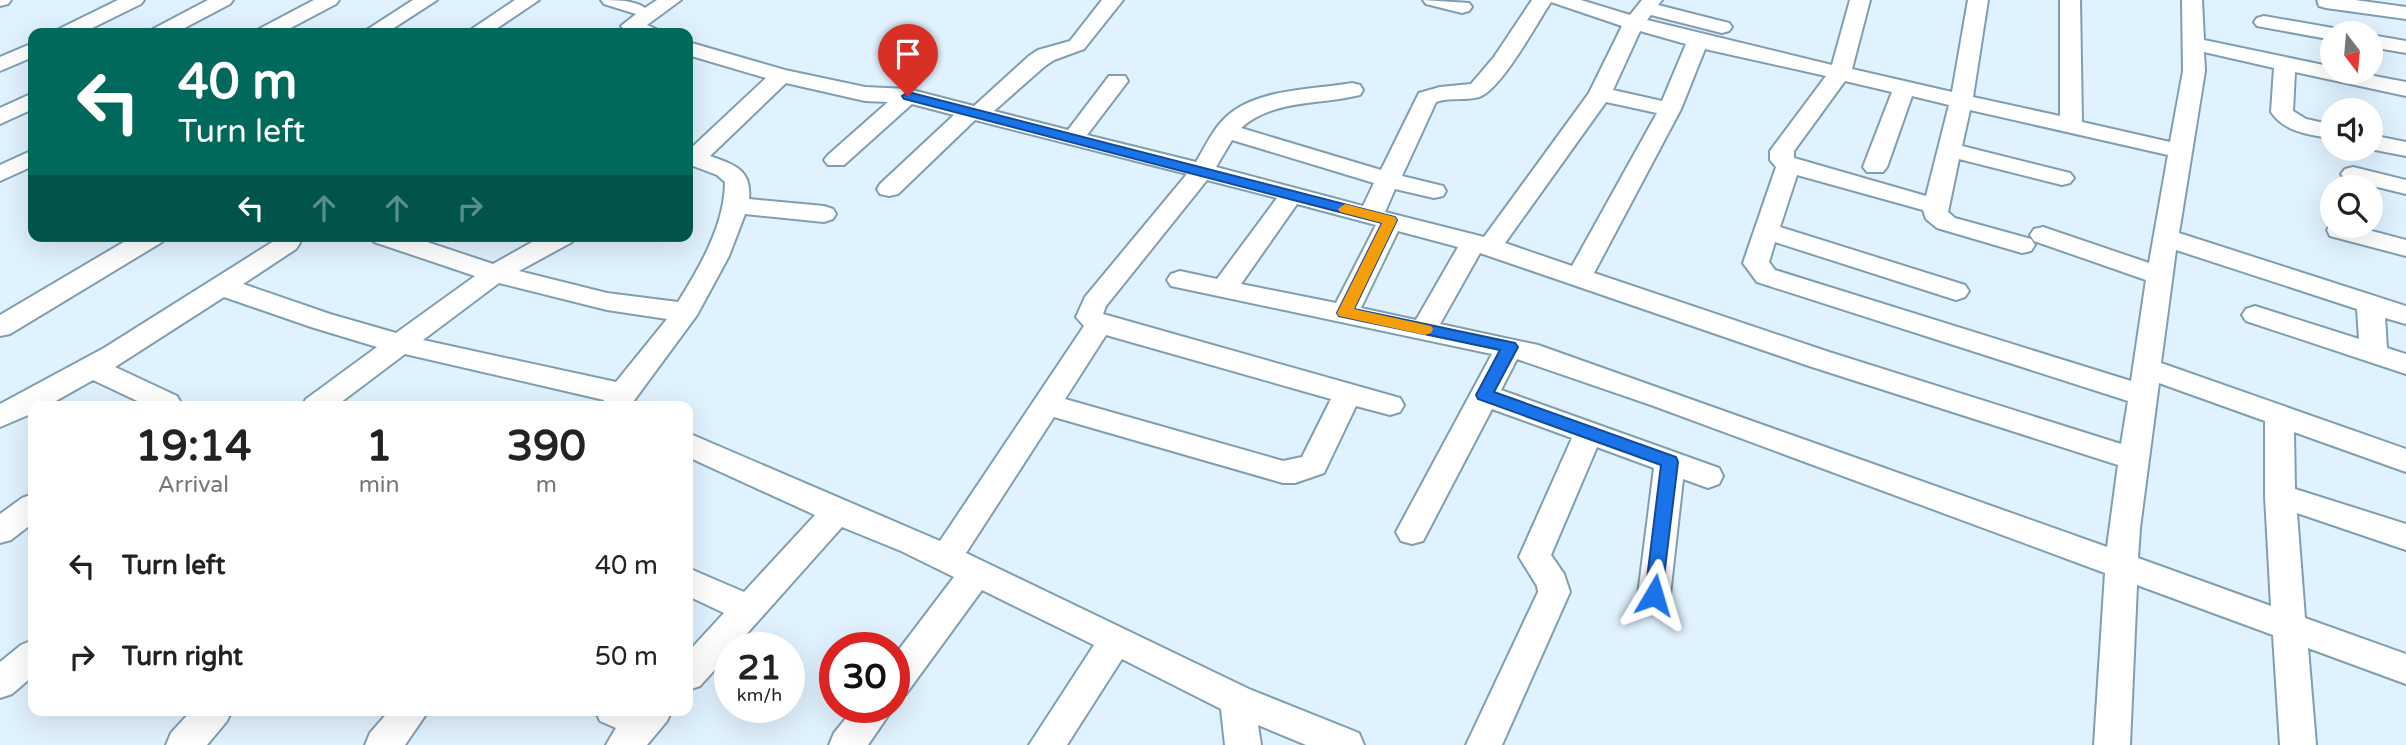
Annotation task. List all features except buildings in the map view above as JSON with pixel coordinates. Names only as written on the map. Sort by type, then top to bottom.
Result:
[{"type":"street","points":[[76,28],[134,0]]},
{"type":"street","points":[[170,28],[223,0]]},
{"type":"street","points":[[276,28],[329,0]]},
{"type":"street","points":[[380,28],[427,0]]},
{"type":"street","points":[[484,28],[529,0]]},
{"type":"street","points":[[611,0],[634,25],[671,0]]},
{"type":"street","points":[[889,189],[1037,61],[1046,55],[1077,45],[1113,0]]},
{"type":"street","points":[[1433,0],[1462,6]]},
{"type":"street","points":[[1345,313],[1380,218],[1388,180],[1427,98],[1439,93],[1461,94],[1480,88],[1542,0]]},
{"type":"street","points":[[1560,0],[1644,11],[1745,32]]},
{"type":"street","points":[[1860,0],[1840,73],[1782,151],[1782,160],[1788,165],[1936,206]]},
{"type":"street","points":[[1978,0],[1961,101],[1935,214],[1946,223],[2033,240],[2160,276]]},
{"type":"street","points":[[2070,0],[2071,126]]},
{"type":"street","points":[[2112,745],[2120,566],[2160,276],[2194,71],[2192,0]]},
{"type":"street","points":[[2325,1],[2406,13]]},
{"type":"street","points":[[2325,1],[2335,21]]},
{"type":"street","points":[[1644,11],[1698,41],[2181,151]]},
{"type":"street","points":[[1424,329],[1481,245],[1600,94],[1644,11]]},
{"type":"street","points":[[2264,22],[2320,32]]},
{"type":"street","points":[[1579,278],[1671,109],[1698,41]]},
{"type":"street","points":[[2384,43],[2406,47]]},
{"type":"street","points":[[2195,44],[2320,70]]},
{"type":"street","points":[[693,50],[781,76],[865,94],[908,96],[1481,245],[1819,359],[2134,459]]},
{"type":"street","points":[[0,65],[28,51]]},
{"type":"street","points":[[2284,64],[2282,112],[2286,118],[2300,125],[2320,129]]},
{"type":"street","points":[[693,154],[781,76]]},
{"type":"street","points":[[1073,138],[1117,81]]},
{"type":"street","points":[[2384,83],[2406,89]]},
{"type":"street","points":[[1875,167],[1904,88]]},
{"type":"street","points":[[1352,90],[1256,108],[1241,116],[1227,131],[1202,171],[1094,303],[1089,317],[1099,324],[1390,405]]},
{"type":"street","points":[[1600,94],[1671,109]]},
{"type":"street","points":[[836,160],[908,96]]},
{"type":"street","points":[[0,117],[28,103]]},
{"type":"street","points":[[1227,131],[1388,180],[1434,191]]},
{"type":"street","points":[[2383,144],[2406,149]]},
{"type":"street","points":[[1949,150],[2062,178]]},
{"type":"street","points":[[222,286],[293,314],[619,400],[685,312],[715,257],[731,220],[737,180],[725,170],[693,157]]},
{"type":"street","points":[[0,174],[28,160]]},
{"type":"street","points":[[1788,165],[1756,262],[1766,276],[2145,381],[2279,415],[2406,461]]},
{"type":"street","points":[[2383,184],[2406,187]]},
{"type":"street","points":[[1224,288],[1292,194]]},
{"type":"street","points":[[734,205],[824,214]]},
{"type":"street","points":[[1767,231],[1956,291]]},
{"type":"street","points":[[2166,238],[2406,315]]},
{"type":"street","points":[[2369,238],[2406,248]]},
{"type":"street","points":[[0,327],[143,242]]},
{"type":"street","points":[[401,242],[494,274],[612,303],[685,312]]},
{"type":"street","points":[[323,401],[494,274],[553,242]]},
{"type":"street","points":[[33,401],[92,368],[287,243]]},
{"type":"street","points":[[1180,280],[1510,347],[1661,398],[2406,669]]},
{"type":"street","points":[[2370,304],[2374,354]]},
{"type":"street","points":[[2255,315],[2406,364]]},
{"type":"street","points":[[946,558],[1099,324]]},
{"type":"street","points":[[1412,532],[1510,347]]},
{"type":"street","points":[[92,368],[161,401]]},
{"type":"street","points":[[1046,404],[1283,472],[1295,472],[1313,465],[1348,393]]},
{"type":"street","points":[[1484,395],[1709,476]]},
{"type":"street","points":[[0,416],[28,403]]},
{"type":"street","points":[[2279,415],[2280,496],[2298,745]]},
{"type":"street","points":[[1484,745],[1553,592],[1553,583],[1535,557],[1589,433]]},
{"type":"street","points":[[693,446],[946,558],[1237,700],[1346,745]]},
{"type":"street","points":[[1654,595],[1670,462]]},
{"type":"street","points":[[2280,496],[2406,537]]},
{"type":"street","points":[[0,531],[28,510]]},
{"type":"street","points":[[693,670],[837,512]]},
{"type":"street","points":[[910,662],[976,573]]},
{"type":"street","points":[[693,583],[748,609]]},
{"type":"street","points":[[1047,745],[1116,640]]},
{"type":"street","points":[[0,683],[28,659]]},
{"type":"street","points":[[1237,700],[1243,745]]},
{"type":"street","points":[[184,745],[210,716]]},
{"type":"street","points":[[383,745],[407,716]]},
{"type":"street","points":[[848,745],[864,723]]},
{"type":"slow traffic","points":[[1345,209],[1390,220],[1345,313],[1425,329]]},
{"type":"route","points":[[908,96],[1390,220],[1345,313],[1510,347],[1484,395],[1670,462],[1654,595]]}]
